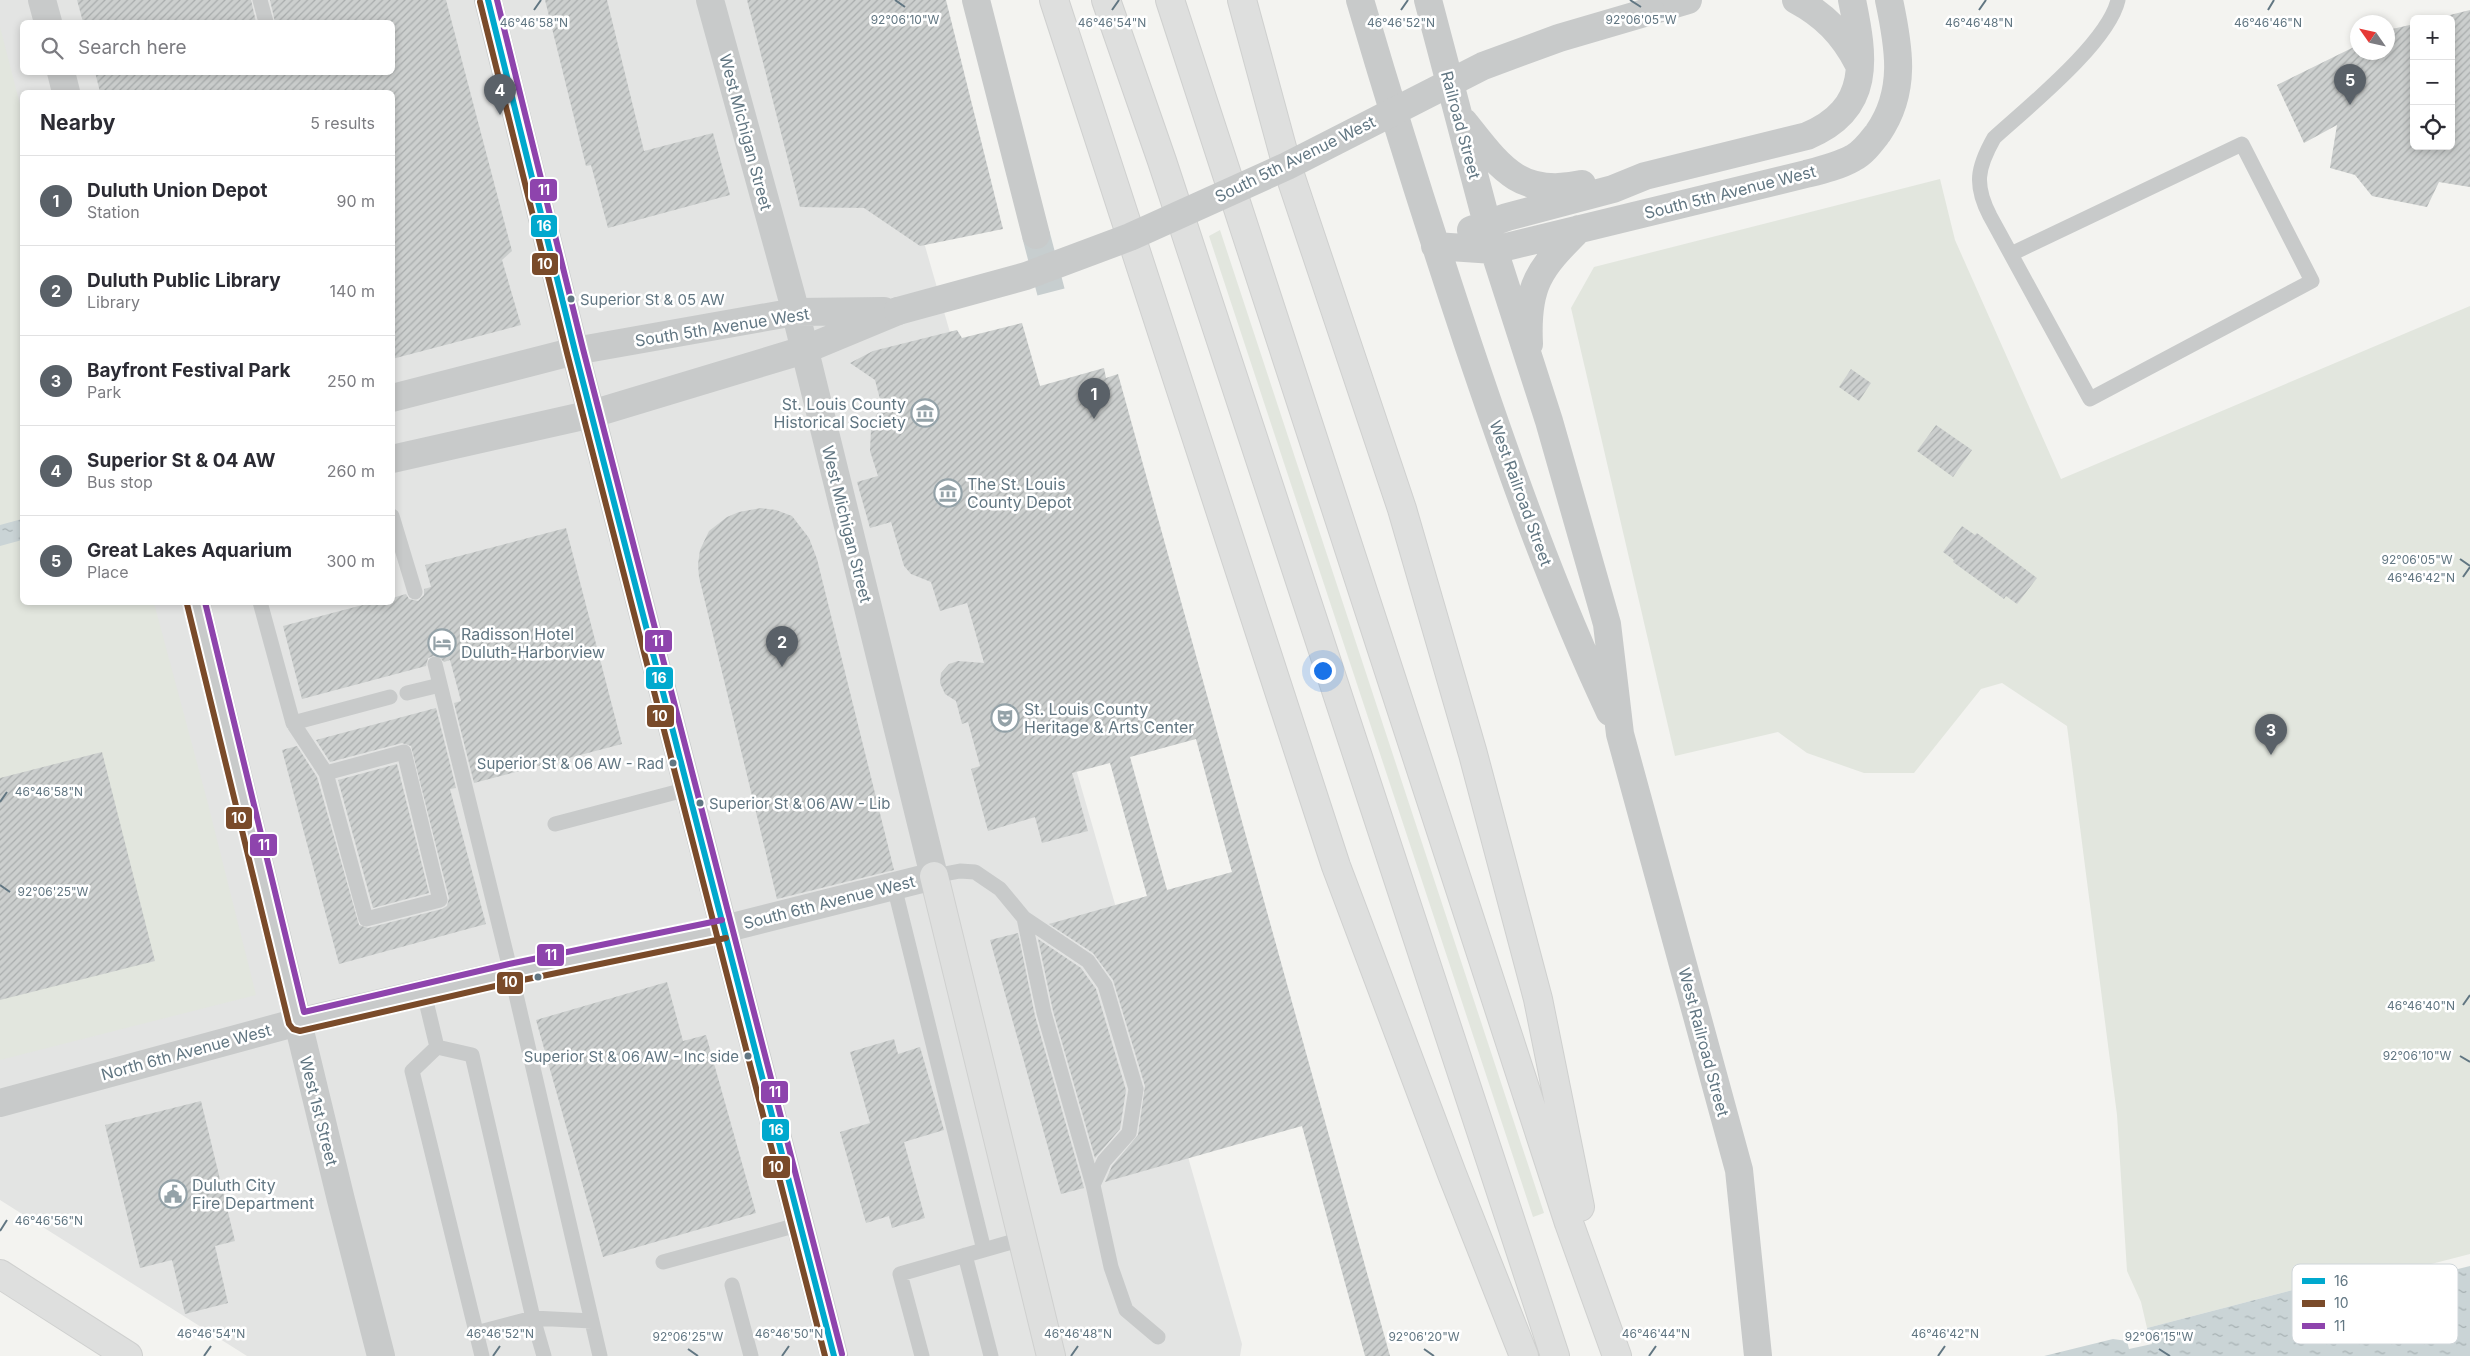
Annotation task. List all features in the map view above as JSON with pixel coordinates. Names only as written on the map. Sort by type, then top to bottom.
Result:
[{"type":"highway","points":[[1054,0],[1336,866],[1452,1174],[1524,1356]]},
{"type":"highway","points":[[1106,0],[1162,162],[1554,1356]]},
{"type":"highway","points":[[1170,0],[1570,1223],[1618,1356]]},
{"type":"highway","points":[[1242,0],[1287,166],[1402,508],[1473,754],[1538,998],[1598,1299]]},
{"type":"highway","points":[[934,876],[1051,1356]]},
{"type":"highway","points":[[0,1274],[128,1356]]},
{"type":"street","points":[[42,0],[47,20]]},
{"type":"street","points":[[488,0],[688,789],[802,1224],[834,1356]]},
{"type":"street","name":"West Michigan Street","points":[[710,0],[795,312],[934,876]]},
{"type":"street","points":[[976,0],[1036,235]]},
{"type":"street","points":[[1360,0],[1436,246],[1487,222],[1613,189],[1645,176],[1807,136],[1828,128],[1851,104],[1860,66],[1859,44],[1852,0]]},
{"type":"street","name":"Railroad Street","points":[[1428,0],[1494,250]]},
{"type":"street","name":"South 5th Avenue West","points":[[395,458],[592,414],[804,350],[898,311],[1026,276],[1130,237],[1287,166],[1483,66],[1559,38],[1688,0]]},
{"type":"street","points":[[1796,0],[1826,18],[1850,47],[1860,66]]},
{"type":"street","name":"South 5th Avenue West","points":[[1436,246],[1494,250],[1806,174],[1833,167],[1855,157],[1871,142],[1885,122],[1899,84],[1900,59],[1889,0]]},
{"type":"street","points":[[62,75],[66,90]]},
{"type":"street","points":[[1456,111],[1494,160],[1510,173],[1529,184],[1547,188],[1565,188],[1610,178],[1645,176]]},
{"type":"street","points":[[1532,368],[1529,310],[1537,277],[1553,256],[1579,230]]},
{"type":"street","name":"West Railroad Street","points":[[1436,246],[1502,445],[1568,620],[1620,734]]},
{"type":"street","name":"West Railroad Street","points":[[1494,250],[1549,421],[1607,624],[1620,734],[1739,1170],[1758,1356]]},
{"type":"street","name":"South 5th Avenue West","points":[[395,397],[576,351],[795,312],[898,311]]},
{"type":"street","name":"West 1st Street","points":[[197,605],[381,1356]]},
{"type":"street","name":"South 6th Avenue West","points":[[724,929],[934,876]]},
{"type":"street","name":"North 6th Avenue West","points":[[0,1103],[298,1022],[510,973],[724,929]]},
{"type":"lane","points":[[260,0],[265,20]]},
{"type":"lane","points":[[2011,254],[2242,144],[2312,281],[2090,399],[2011,254],[1980,197],[1979,178],[1984,157],[1994,138],[2092,46],[2107,26],[2118,0]]},
{"type":"lane","points":[[395,535],[398,554],[415,592]]},
{"type":"lane","points":[[261,605],[293,722],[326,773],[366,919],[440,900],[404,752],[326,773]]},
{"type":"lane","points":[[435,664],[600,1356]]},
{"type":"lane","points":[[407,693],[440,685]]},
{"type":"lane","points":[[293,722],[390,697]]},
{"type":"lane","points":[[555,824],[688,789]]},
{"type":"lane","points":[[934,876],[960,871],[975,872],[1000,889],[1024,918],[1088,961],[1106,985],[1136,1089],[1129,1133],[1104,1161],[1093,1185]]},
{"type":"lane","points":[[894,886],[984,1250]]},
{"type":"lane","points":[[1024,918],[1044,1012],[1093,1185],[1111,1267],[1126,1310],[1158,1338]]},
{"type":"lane","points":[[424,993],[437,1047]]},
{"type":"lane","points":[[437,1047],[472,1055],[533,1318],[544,1356]]},
{"type":"lane","points":[[437,1047],[412,1071],[482,1356]]},
{"type":"lane","points":[[663,1262],[802,1224]]},
{"type":"lane","points":[[922,1356],[900,1274],[1022,1239]]},
{"type":"lane","points":[[965,1255],[992,1356]]},
{"type":"lane","points":[[732,1285],[751,1356]]},
{"type":"lane","points":[[476,1332],[533,1318],[592,1321]]},
{"type":"shaded area","points":[[0,0],[854,0],[1242,1344],[1240,1356],[247,1356],[0,1200]]},
{"type":"shaded area","points":[[0,27],[20,104],[20,605],[155,605],[207,800],[256,995],[0,1060]]},
{"type":"shaded area","points":[[1940,179],[1955,240],[2061,479],[2470,306],[2470,1257],[2441,1264],[2292,1264],[2292,1290],[2147,1328],[2141,1302],[2127,1271],[2117,1115],[2067,726],[2002,683],[1981,689],[1914,773],[1864,773],[1807,753],[1778,732],[1675,756],[1571,308],[1594,267]]},
{"type":"shaded area","points":[[1220,230],[1544,1213],[1533,1217],[1209,236]]},
{"type":"water","points":[[20,520],[20,541],[0,546],[0,525]]},
{"type":"water","points":[[2470,1257],[2470,1356],[2044,1356],[2113,1339],[2127,1341],[2129,1349],[2152,1344],[2147,1328],[2292,1290],[2292,1344],[2458,1344],[2458,1264],[2441,1264]]},
{"type":"pier","points":[[2470,1254],[2470,1266],[2458,1269],[2458,1264],[2431,1264]]},
{"type":"building","points":[[77,0],[251,0],[256,20],[82,20]]},
{"type":"building","points":[[270,0],[446,0],[512,251],[502,260],[521,325],[395,358],[395,90],[100,90],[96,75],[395,75],[395,20],[275,20]]},
{"type":"building","points":[[545,0],[607,0],[644,151],[713,133],[730,195],[608,228],[591,165],[586,166]]},
{"type":"building","points":[[747,0],[946,0],[1003,229],[920,246],[864,208],[800,207]]},
{"type":"building","points":[[2470,10],[2470,187],[2439,182],[2427,207],[2372,196],[2355,175],[2330,168],[2337,125],[2304,143],[2277,85],[2350,49],[2350,60],[2395,60],[2395,28],[2410,25],[2410,150],[2455,150],[2455,15],[2450,15]]},
{"type":"building","points":[[1022,323],[1040,386],[1104,368],[1106,378],[1118,374],[1390,1356],[1365,1356],[1302,1126],[1105,1182],[1112,1166],[1138,1135],[1145,1086],[1113,980],[1093,953],[1049,924],[1147,896],[1110,763],[1072,773],[1088,831],[1042,843],[1035,817],[988,831],[971,769],[980,766],[968,722],[962,724],[956,701],[945,694],[940,683],[941,673],[949,664],[958,661],[984,663],[967,603],[940,611],[931,582],[911,574],[904,566],[891,522],[870,528],[857,482],[878,476],[870,451],[871,430],[873,420],[882,407],[875,380],[850,363],[873,351],[957,330],[962,338]],"holes":[[[1196,739],[1232,872],[1167,890],[1130,757]]]},
{"type":"building","points":[[1851,369],[1871,383],[1859,401],[1839,387]]},
{"type":"building","points":[[1936,425],[1972,450],[1953,477],[1917,451]]},
{"type":"building","points":[[761,508],[776,510],[792,516],[809,538],[817,559],[894,870],[777,899],[699,577],[698,564],[700,550],[709,531],[727,517],[739,512]]},
{"type":"building","points":[[1962,526],[1975,535],[1977,533],[2037,578],[2017,604],[2006,596],[2004,599],[1953,562],[1954,560],[1943,552]]},
{"type":"building","name":"Radisson Hotel Duluth-Harborview","points":[[566,528],[622,744],[474,783],[454,703],[461,701],[450,660],[444,662],[437,655],[428,658],[426,666],[302,699],[283,626],[363,605],[395,605],[395,597],[406,594],[409,599],[418,601],[424,595],[424,589],[431,587],[425,565]]},
{"type":"building","points":[[436,708],[456,788],[450,789],[486,924],[339,964],[282,750],[297,746],[317,777],[359,925],[368,928],[442,909],[447,906],[449,898],[411,746],[402,743],[330,762],[316,740]]},
{"type":"building","points":[[102,752],[155,961],[0,1000],[0,778]]},
{"type":"building","points":[[397,764],[429,893],[373,908],[338,780]]},
{"type":"building","points":[[1018,933],[1035,1016],[1084,1188],[1061,1194],[990,940]]},
{"type":"building","points":[[1038,939],[1081,968],[1096,989],[1126,1090],[1120,1129],[1095,1158],[1053,1011]]},
{"type":"building","points":[[667,982],[683,1041],[706,1035],[756,1213],[603,1257],[536,1020]]},
{"type":"building","points":[[894,1039],[898,1054],[920,1047],[944,1130],[904,1142],[925,1218],[892,1228],[889,1216],[866,1223],[840,1132],[870,1123],[850,1052]]},
{"type":"building","name":"Duluth City Fire Department","points":[[201,1101],[235,1241],[215,1246],[228,1303],[185,1314],[172,1260],[140,1268],[105,1125]]},
{"type":"tunnel","points":[[1036,235],[1051,292]]},
{"type":"transit line","name":"16","points":[[488,0],[575,351],[834,1356]]},
{"type":"transit line","name":"11","points":[[497,0],[583,349],[842,1354]]},
{"type":"transit line","name":"10","points":[[480,2],[567,353],[825,1356]]},
{"type":"transit line","name":"10","points":[[187,605],[289,1024],[293,1029],[300,1031],[513,982],[726,938]]},
{"type":"transit line","name":"11","points":[[206,605],[304,1012],[509,964],[722,920]]},
{"type":"place","name":"Great Lakes Aquarium","points":[[2350,105]]},
{"type":"place","name":"Superior St & 04 AW","points":[[500,115]]},
{"type":"place","name":"Superior St & 05 AW","points":[[571,299]]},
{"type":"place","name":"St. Louis County Historical Society","points":[[925,413]]},
{"type":"place","name":"Duluth Union Depot","points":[[1094,419]]},
{"type":"place","name":"The St. Louis County Depot","points":[[948,493]]},
{"type":"place","name":"Radisson Hotel Duluth-Harborview","points":[[442,643]]},
{"type":"place","name":"Duluth Public Library","points":[[782,667]]},
{"type":"place","name":"St. Louis County Heritage & Arts Center","points":[[1005,718]]},
{"type":"place","name":"Bayfront Festival Park","points":[[2271,755]]},
{"type":"place","name":"Superior St & 06 AW - Rad","points":[[673,763]]},
{"type":"place","name":"Superior St & 06 AW - Lib","points":[[700,803]]},
{"type":"place","name":"Superior St & 06 AW - Inc side","points":[[748,1056]]},
{"type":"place","name":"Duluth City Fire Department","points":[[173,1194]]}]
